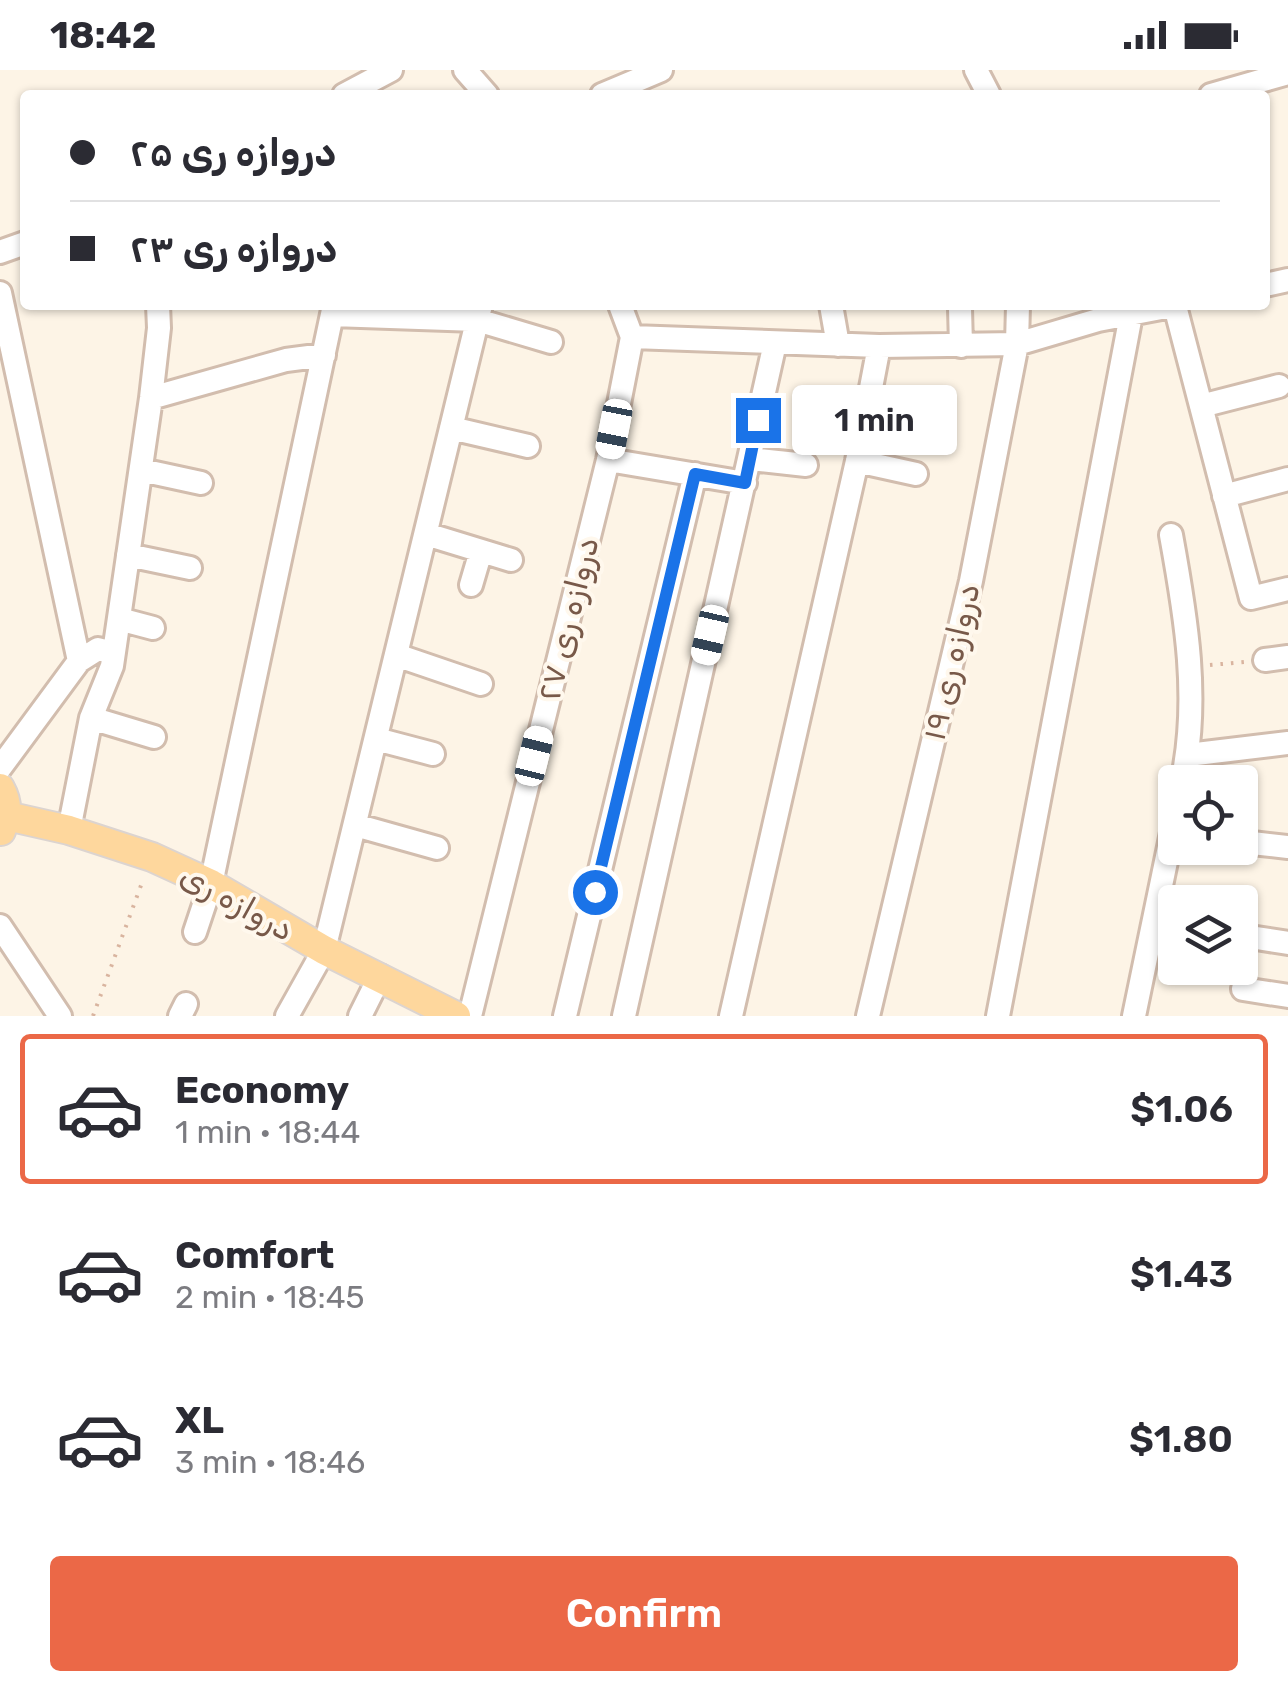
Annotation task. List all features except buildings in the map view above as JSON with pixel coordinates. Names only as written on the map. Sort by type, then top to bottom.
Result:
[{"type":"main road","points":[[0,788],[6,802],[4,824]]},
{"type":"main road","name":"دروازه ری","points":[[4,824],[70,830],[152,857],[211,884],[324,950],[456,1016]]},
{"type":"street","points":[[354,90],[392,70]]},
{"type":"street","points":[[465,70],[483,90]]},
{"type":"street","points":[[614,90],[661,70]]},
{"type":"street","points":[[1228,90],[1288,73]]},
{"type":"street","points":[[0,293],[79,661]]},
{"type":"street","points":[[70,830],[90,718],[113,658],[152,398],[158,310]]},
{"type":"street","points":[[195,932],[211,884],[333,310],[479,312],[551,342]]},
{"type":"street","points":[[622,310],[632,337],[879,346],[1018,344],[1098,320],[1155,310]]},
{"type":"street","points":[[831,310],[838,345]]},
{"type":"street","points":[[960,310],[961,346]]},
{"type":"street","name":"دروازه ری ۱۹","points":[[868,1016],[971,581],[1018,344],[1018,310]]},
{"type":"street","points":[[1177,310],[1251,598],[1288,589]]},
{"type":"street","points":[[287,1016],[324,950],[479,312]]},
{"type":"street","points":[[998,1016],[1130,316]]},
{"type":"street","name":"دروازه ری ۲۷","points":[[470,1016],[608,460],[632,337]]},
{"type":"street","points":[[624,1016],[775,342]]},
{"type":"street","points":[[731,1016],[857,461],[879,346]]},
{"type":"street","points":[[152,398],[286,360],[324,355]]},
{"type":"street","points":[[1201,406],[1279,386]]},
{"type":"street","points":[[452,428],[528,446]]},
{"type":"street","points":[[750,459],[806,465]]},
{"type":"street","points":[[608,460],[745,483]]},
{"type":"street","points":[[857,461],[916,474]]},
{"type":"street","points":[[141,470],[201,482]]},
{"type":"street","points":[[565,1016],[695,474]]},
{"type":"street","points":[[1224,496],[1288,479]]},
{"type":"street","points":[[426,534],[511,560]]},
{"type":"street","points":[[1171,536],[1186,615],[1190,667],[1186,765]]},
{"type":"street","points":[[471,585],[481,551]]},
{"type":"street","points":[[128,555],[190,568]]},
{"type":"street","points":[[119,619],[153,628]]},
{"type":"street","points":[[0,768],[79,661],[98,649],[109,652],[113,658]]},
{"type":"street","points":[[396,655],[482,684]]},
{"type":"street","points":[[90,718],[154,737]]},
{"type":"street","points":[[376,739],[434,754]]},
{"type":"street","points":[[1188,755],[1288,743]]},
{"type":"street","points":[[355,825],[437,848]]},
{"type":"street","points":[[1258,844],[1288,847]]},
{"type":"street","points":[[1134,1016],[1165,865]]},
{"type":"street","points":[[0,926],[62,1013]]},
{"type":"street","points":[[1258,938],[1288,943]]},
{"type":"street","points":[[360,1016],[380,976]]},
{"type":"street","points":[[1242,989],[1288,996]]},
{"type":"path","points":[[1190,667],[1277,658]]},
{"type":"path","points":[[93,1016],[152,857]]},
{"type":"route","points":[[595,892],[695,474],[745,483],[758,420]]}]
